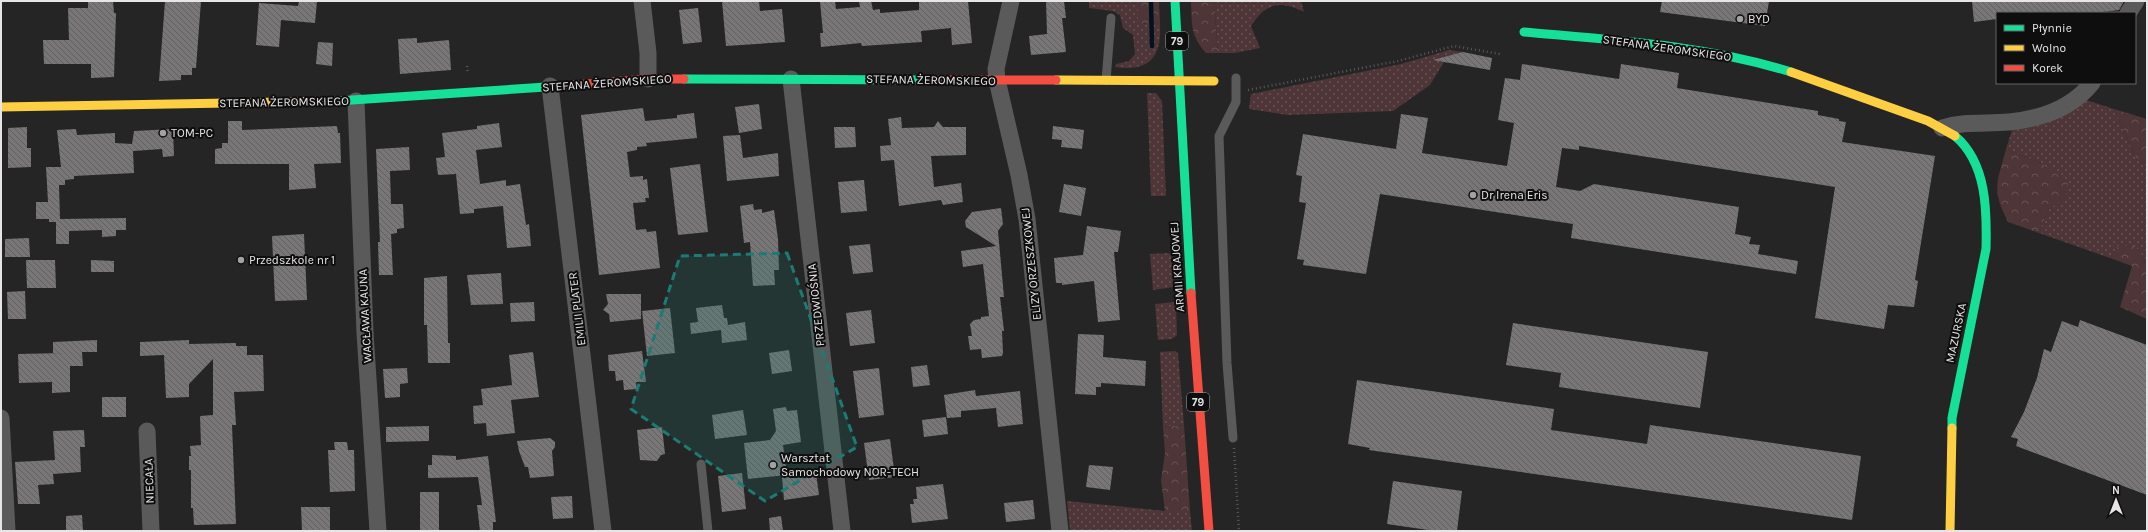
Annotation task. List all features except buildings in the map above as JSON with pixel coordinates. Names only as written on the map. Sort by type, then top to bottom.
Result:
[{"type":"street","points":[[642,1],[648,53],[648,79]]},
{"type":"street","name":"ELIZY ORZESZKOWEJ","points":[[1011,1],[996,69],[997,80],[1019,175],[1027,219],[1060,531]]},
{"type":"street","name":"ARMII KRAJOWEJ","points":[[1175,1],[1189,273],[1209,531]]},
{"type":"street","points":[[2129,12],[2136,1]]},
{"type":"street","name":"STEFANA ŻEROMSKIEGO","points":[[1524,32],[1677,47],[1713,52],[1763,64],[1809,77],[1942,128],[1964,144]]},
{"type":"street","name":"STEFANA ŻEROMSKIEGO","points":[[1,107],[356,101],[648,79],[997,80],[1106,82],[1214,81]]},
{"type":"street","name":"PRZEDWIOŚNIA","points":[[791,79],[842,531]]},
{"type":"street","points":[[1942,128],[1956,124],[2009,122],[2040,116],[2064,107],[2091,84]]},
{"type":"street","name":"EMILII PLATER","points":[[550,86],[603,531]]},
{"type":"street","name":"WACŁAWA KAUNA","points":[[356,101],[365,333],[378,531]]},
{"type":"street","name":"MAZURSKA","points":[[1950,531],[1952,418],[1986,249],[1987,210],[1977,170],[1964,144]]},
{"type":"street","points":[[1,418],[7,531]]},
{"type":"street","name":"NIECAŁA","points":[[147,431],[151,531]]},
{"type":"lane","points":[[1106,82],[1106,71],[1111,40],[1111,18]]},
{"type":"lane","points":[[1233,438],[1226,363],[1220,136],[1222,127],[1234,107],[1236,78]]},
{"type":"lane","points":[[701,464],[708,531]]},
{"type":"path","points":[[1236,92],[1398,62],[1454,46],[1500,54]]},
{"type":"path","points":[[467,66],[468,73]]},
{"type":"path","points":[[1233,438],[1239,531]]},
{"type":"highlighted area","points":[[787,253],[857,447],[765,501],[631,409],[680,256]]},
{"type":"green space","points":[[1089,1],[1138,1],[1138,24],[1160,23],[1159,45],[1151,60],[1137,67],[1115,67],[1116,64],[1129,61],[1135,54],[1133,35],[1123,28],[1120,15],[1113,11],[1089,8]]},
{"type":"green space","points":[[1138,1],[1159,1],[1160,23],[1138,24]]},
{"type":"green space","points":[[1191,1],[1214,1],[1218,53],[1206,53],[1197,41],[1193,29]]},
{"type":"green space","points":[[1214,1],[1301,1],[1304,12],[1295,8],[1280,5],[1268,8],[1256,18],[1251,26],[1260,48],[1235,53],[1218,53]]},
{"type":"green space","points":[[1449,50],[1463,52],[1452,59],[1451,63],[1444,62],[1430,85],[1393,111],[1288,115],[1249,109],[1251,94],[1401,64]]},
{"type":"green space","points":[[1147,93],[1156,93],[1162,101],[1166,196],[1151,196]]},
{"type":"green space","points":[[2080,98],[2114,109],[2136,158],[2147,167],[2147,264],[2141,256],[2118,246],[2110,258],[2039,233],[2048,210],[2065,197],[2041,163],[2006,149],[2012,130],[2054,118]]},
{"type":"green space","points":[[2114,109],[2147,119],[2147,167],[2136,158]]},
{"type":"green space","points":[[2006,149],[2041,163],[2068,182],[2066,197],[2048,210],[2039,233],[2008,222],[1999,201],[1997,186]]},
{"type":"green space","points":[[2132,245],[2142,250],[2141,256],[2147,264],[2147,319],[2120,307],[2132,266],[2110,258],[2118,246]]},
{"type":"green space","points":[[1150,254],[1171,254],[1174,287],[1153,290]]},
{"type":"green space","points":[[1174,302],[1176,306],[1177,335],[1172,339],[1158,340],[1155,304]]},
{"type":"green space","points":[[1175,351],[1178,353],[1184,425],[1163,427],[1160,352]]},
{"type":"green space","points":[[1184,425],[1190,511],[1165,511],[1161,480],[1165,453],[1163,427]]},
{"type":"green space","points":[[1067,501],[1165,511],[1190,511],[1192,531],[1070,531]]},
{"type":"waterway","points":[[1151,1],[1152,46]]},
{"type":"traffic: fast","points":[[1175,1],[1191,293]]},
{"type":"traffic: fast","points":[[1524,32],[1659,45],[1725,55],[1791,72]]},
{"type":"traffic: fast","points":[[684,79],[933,80]]},
{"type":"traffic: fast","points":[[337,101],[561,86]]},
{"type":"traffic: fast","points":[[1952,428],[1952,418],[1986,249],[1986,219],[1983,188],[1973,160],[1966,147],[1955,136]]},
{"type":"traffic: slow","points":[[1791,72],[1928,121],[1955,136]]},
{"type":"traffic: slow","points":[[1056,80],[1214,81]]},
{"type":"traffic: slow","points":[[1,107],[337,101]]},
{"type":"traffic: slow","points":[[1950,531],[1952,428]]},
{"type":"traffic: jam","points":[[561,86],[648,79],[684,79]]},
{"type":"traffic: jam","points":[[933,80],[1056,80]]},
{"type":"traffic: jam","points":[[1191,293],[1209,531]]},
{"type":"place","name":"BYD","points":[[1740,19]]},
{"type":"place","name":"TOM-PC","points":[[163,133]]},
{"type":"place","name":"Dr Irena Eris","points":[[1473,195]]},
{"type":"place","name":"Przedszkole nr 1","points":[[241,260]]},
{"type":"place","name":"Warsztat Samochodowy NOR-TECH","points":[[773,465]]}]
